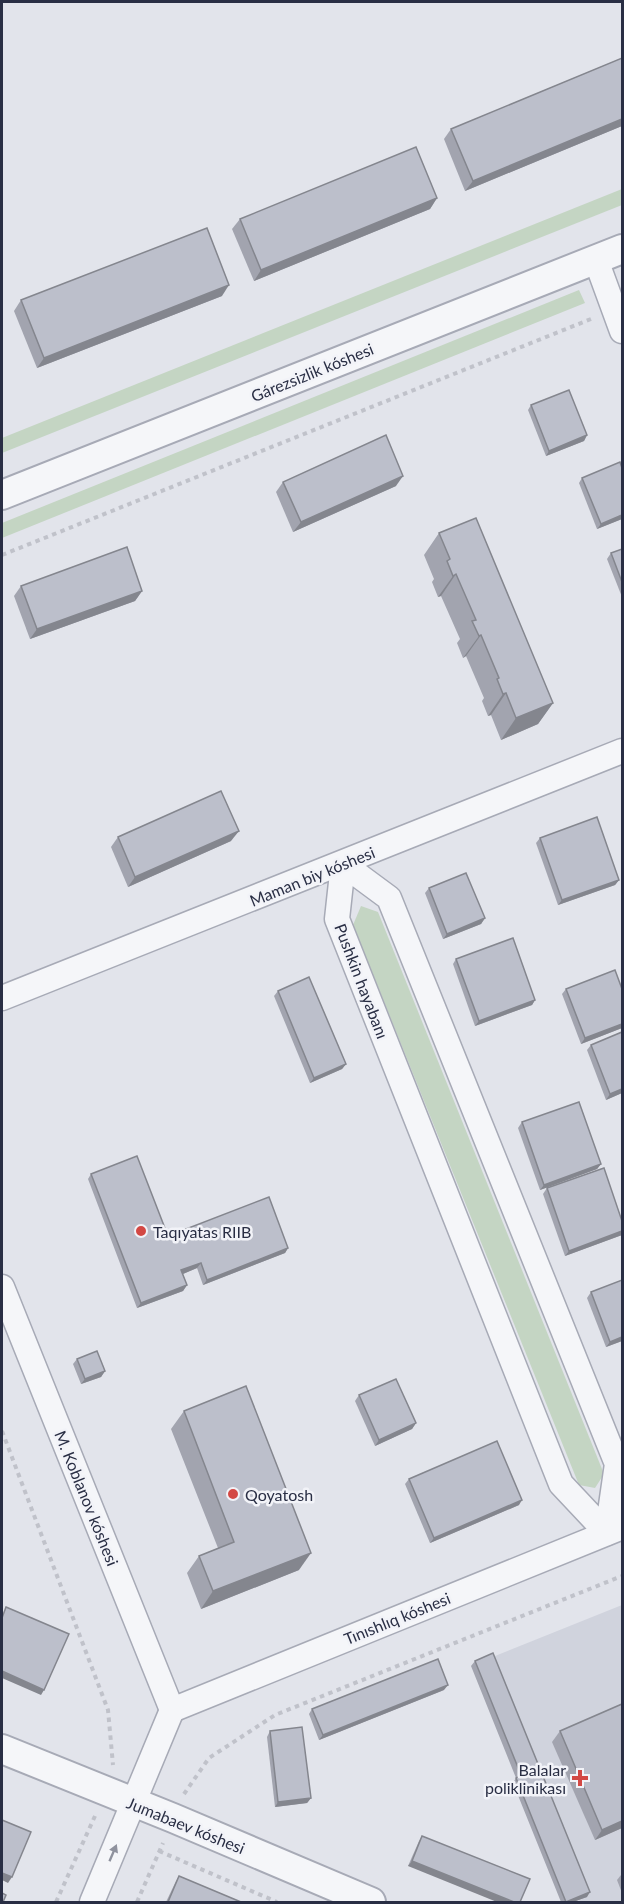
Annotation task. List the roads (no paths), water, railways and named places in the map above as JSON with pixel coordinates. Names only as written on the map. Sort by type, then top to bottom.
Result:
[{"type":"street","name":"Gárezsizlik kóshesi","points":[[2,495],[622,249]]},
{"type":"street","points":[[596,260],[619,320]]},
{"type":"street","name":"Maman biy kóshesi","points":[[2,998],[622,751]]},
{"type":"street","points":[[343,864],[389,898],[618,1464],[615,1530]]},
{"type":"street","name":"Pushkin hayabanı","points":[[343,864],[337,919],[561,1484],[615,1530]]},
{"type":"street","name":"M. Koblanov kóshesi","points":[[2,1287],[172,1710]]},
{"type":"street","name":"Tınıshlıq kóshesi","points":[[172,1710],[615,1530]]},
{"type":"street","points":[[92,1902],[172,1710]]},
{"type":"street","name":"Jumabaev kóshesi","points":[[2,1749],[370,1902]]},
{"type":"place","name":"Taqıyatas RIIB","points":[[141,1231]]},
{"type":"place","name":"Qoyatosh","points":[[233,1494]]},
{"type":"place","name":"Balalar poliklinikası","points":[[580,1778]]}]
